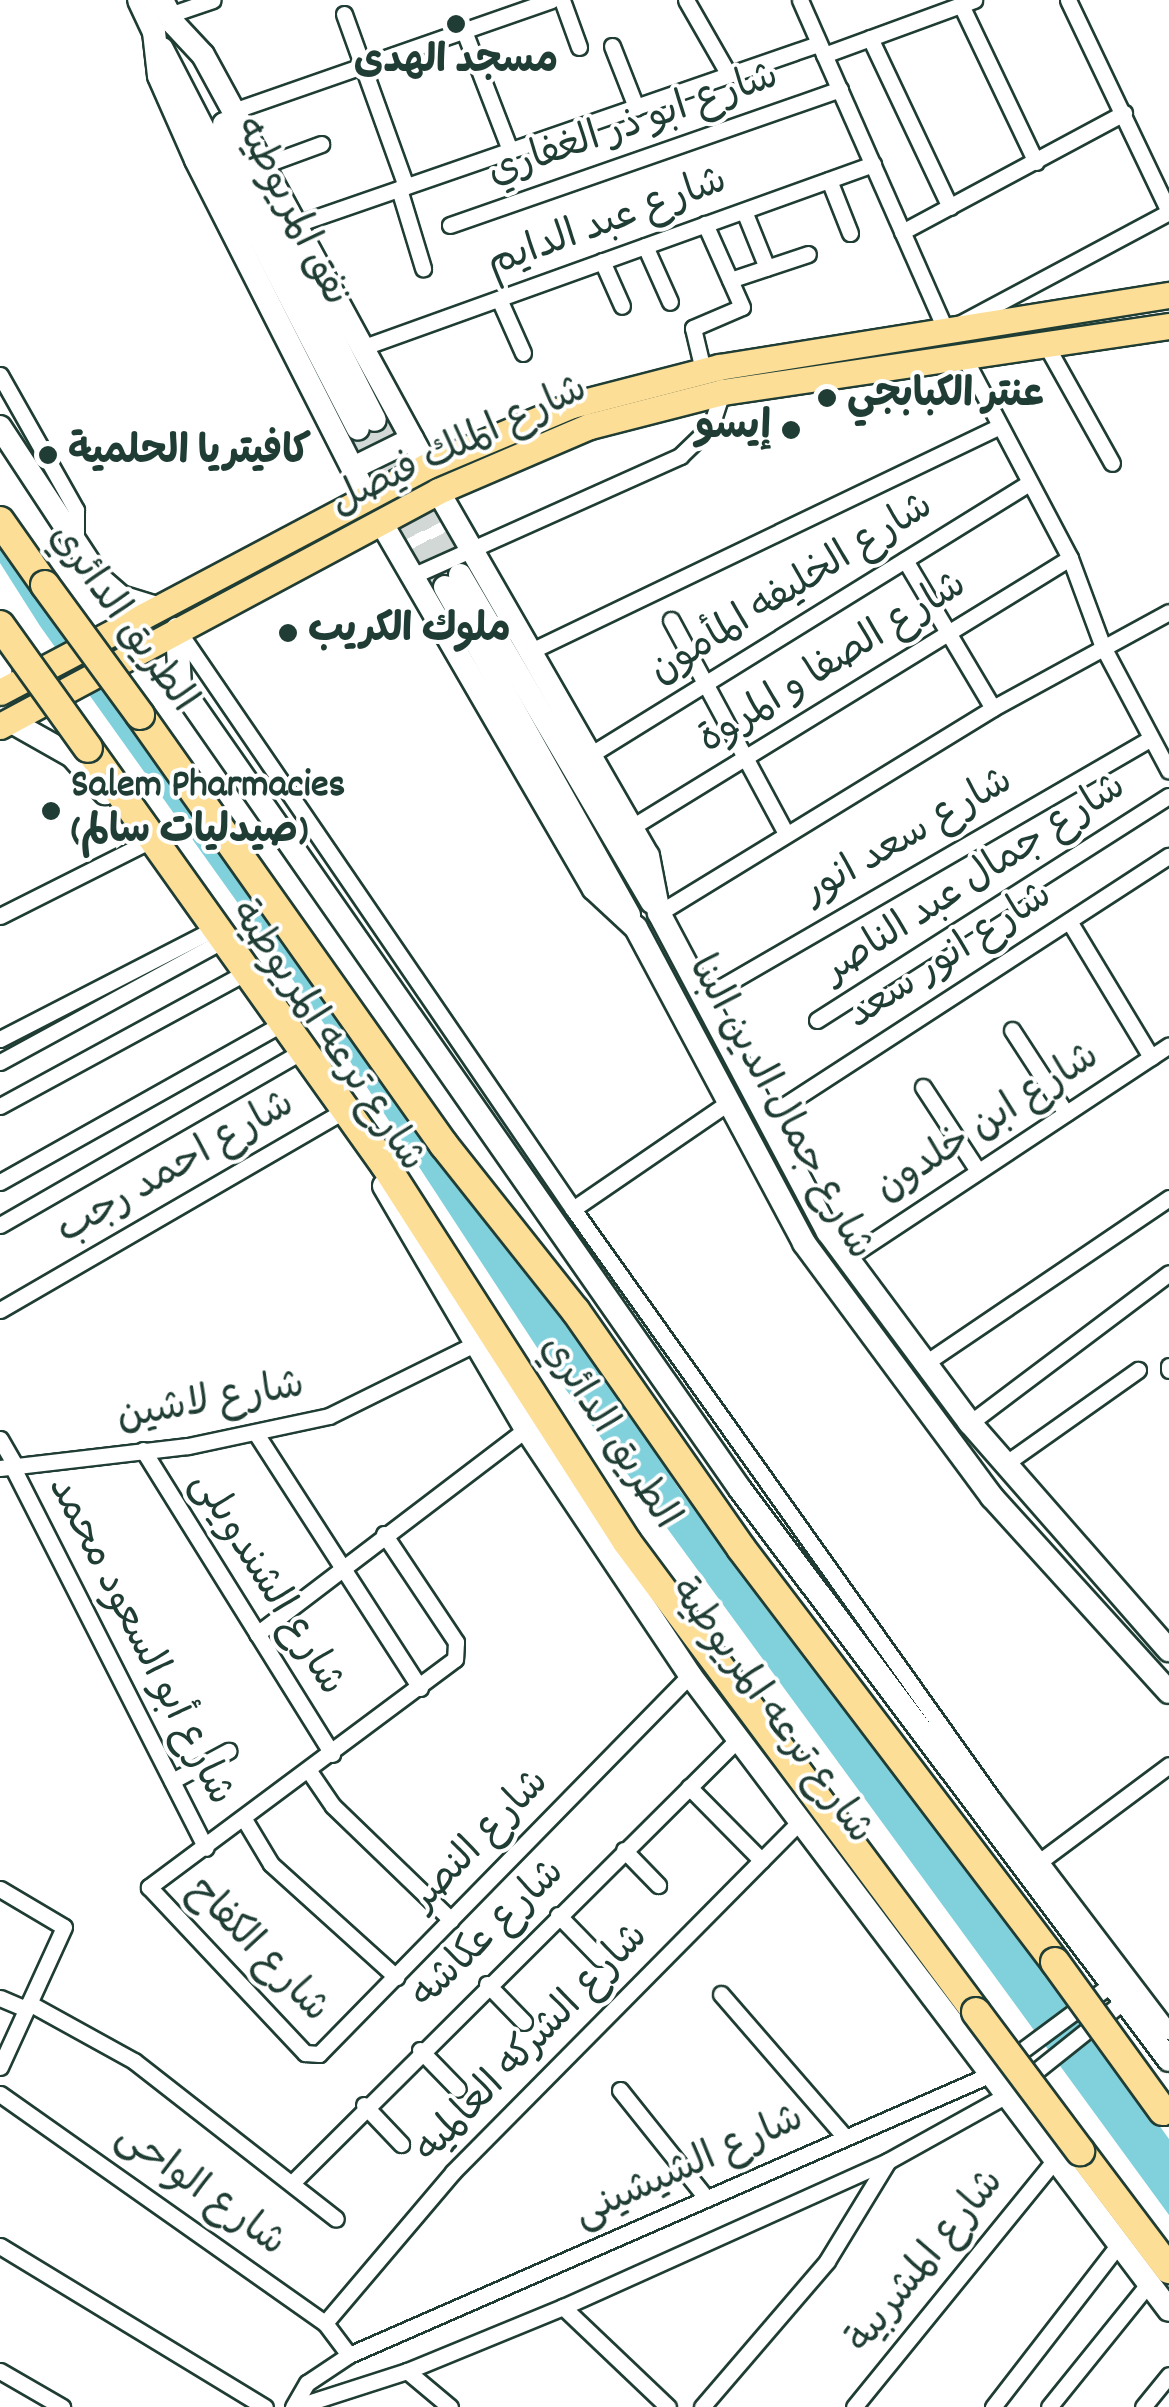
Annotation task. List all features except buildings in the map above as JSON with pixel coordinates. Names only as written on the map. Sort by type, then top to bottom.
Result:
[{"type":"highway","name":"الطريق الدائري","points":[[0,522],[444,1144],[575,1310],[741,1548],[996,1880],[1169,2119]]},
{"type":"highway","name":"الطريق الدائري","points":[[0,625],[385,1165],[698,1642],[1159,2276]]},
{"type":"main road","points":[[139,0],[200,51],[427,466]]},
{"type":"main road","points":[[165,18],[159,76],[196,160],[367,497]]},
{"type":"main road","name":"نفق المريوطيه","points":[[165,18],[367,424]]},
{"type":"main road","name":"شارع الملك فيصل","points":[[8,688],[427,466],[572,404],[703,370],[1169,295]]},
{"type":"main road","name":"شارع الملك فيصل","points":[[5,724],[438,491],[590,426],[722,392],[1168,329]]},
{"type":"main road","points":[[0,427],[76,544],[113,592],[158,608]]},
{"type":"main road","points":[[353,468],[412,439]]},
{"type":"main road","name":"شارع جمال الدين البنا","points":[[438,491],[632,827],[653,869],[659,913],[846,1258],[970,1423],[1169,1650]]},
{"type":"main road","name":"شارع جمال الدين البنا","points":[[382,522],[594,889],[636,928],[804,1243],[930,1420],[1169,1692]]},
{"type":"main road","points":[[636,928],[452,581],[659,913]]},
{"type":"main road","name":"شارع ترعه المريوطية","points":[[178,629],[180,686],[634,1313],[740,1489],[1115,1995],[1169,2060]]},
{"type":"main road","points":[[0,652],[8,688]]},
{"type":"main road","name":"شارع ترعه المريوطية","points":[[5,724],[85,768],[212,938],[335,1116],[526,1428],[690,1675],[995,2071],[1055,2160],[1119,2244],[1159,2276],[1169,2310]]},
{"type":"street","points":[[165,18],[213,0]]},
{"type":"street","points":[[234,111],[551,0]]},
{"type":"street","points":[[562,0],[579,47]]},
{"type":"street","points":[[686,0],[729,75]]},
{"type":"street","points":[[800,0],[946,331],[1169,212],[1068,0]]},
{"type":"street","points":[[297,224],[729,75],[870,38],[968,2],[1036,162]]},
{"type":"street","points":[[344,14],[402,188],[423,268]]},
{"type":"street","points":[[464,31],[510,150]]},
{"type":"street","points":[[870,38],[950,206]]},
{"type":"street","points":[[612,46],[636,107]]},
{"type":"street","name":"شارع ابو ذر الغفاري","points":[[450,225],[840,89]]},
{"type":"street","points":[[902,232],[1124,113]]},
{"type":"street","points":[[264,165],[321,144]]},
{"type":"street","name":"شارع عبد الدايم","points":[[364,347],[872,164]]},
{"type":"street","points":[[830,180],[850,233]]},
{"type":"street","points":[[744,212],[767,268]]},
{"type":"street","points":[[703,370],[693,328],[742,307],[705,224]]},
{"type":"street","points":[[645,246],[670,302]]},
{"type":"street","points":[[730,280],[808,254]]},
{"type":"street","points":[[602,261],[622,306]]},
{"type":"street","points":[[499,298],[523,353]]},
{"type":"street","points":[[1046,345],[1112,463]]},
{"type":"street","points":[[964,357],[1070,558],[1103,646],[1148,740],[1167,761]]},
{"type":"street","points":[[0,375],[76,510],[76,544]]},
{"type":"street","points":[[412,576],[470,546],[680,456],[710,426],[722,392]]},
{"type":"street","points":[[530,651],[998,426]]},
{"type":"street","name":"شارع الخليفه المأمون","points":[[590,755],[1029,483]]},
{"type":"street","name":"شارع الصفا و المروة","points":[[632,827],[1070,558]]},
{"type":"street","points":[[905,560],[992,708]]},
{"type":"street","points":[[659,913],[992,708],[1169,612]]},
{"type":"street","points":[[671,620],[786,834]]},
{"type":"street","points":[[178,629],[573,1209],[634,1313],[1039,1862],[1169,2031]]},
{"type":"street","name":"شارع سعد انور","points":[[704,997],[1148,740]]},
{"type":"street","name":"شارع جمال عبد الناصر","points":[[817,1020],[1169,796]]},
{"type":"street","points":[[0,916],[143,844]]},
{"type":"street","name":"شارع انور سعد","points":[[768,1116],[1169,856]]},
{"type":"street","points":[[1069,921],[1151,1057]]},
{"type":"street","points":[[0,1039],[212,938]]},
{"type":"street","points":[[0,1062],[212,938]]},
{"type":"street","points":[[0,1106],[238,977]]},
{"type":"street","points":[[0,1182],[274,1028]]},
{"type":"street","points":[[1012,1030],[1066,1112]]},
{"type":"street","name":"شارع ابن خلدون","points":[[846,1258],[1169,1045]]},
{"type":"street","points":[[0,1225],[294,1056]]},
{"type":"street","points":[[923,1086],[978,1171]]},
{"type":"street","points":[[573,1209],[728,1104]]},
{"type":"street","name":"شارع احمد رجب","points":[[0,1310],[335,1116]]},
{"type":"street","points":[[924,1364],[1169,1198]]},
{"type":"street","points":[[970,1423],[1169,1273]]},
{"type":"street","name":"شارع لاشين","points":[[10,1467],[257,1435],[329,1416],[477,1343]]},
{"type":"street","points":[[1005,1464],[1138,1370]]},
{"type":"street","points":[[258,1634],[526,1428]]},
{"type":"street","points":[[257,1435],[420,1688]]},
{"type":"street","name":"شارع أبو السعود محمد","points":[[0,1439],[10,1467],[206,1848]]},
{"type":"street","name":"شارع الشندويلى","points":[[143,1450],[332,1754]]},
{"type":"street","points":[[206,1848],[420,1688],[458,1651],[384,1534]]},
{"type":"street","name":"شارع النصر","points":[[319,2054],[690,1675]]},
{"type":"street","name":"شارع عكاشه","points":[[292,2183],[364,2105],[738,1739]]},
{"type":"street","points":[[172,1781],[228,1751]]},
{"type":"street","points":[[1039,1862],[1169,1765]]},
{"type":"street","points":[[309,1771],[333,1806],[451,1920]]},
{"type":"street","points":[[689,1786],[760,1860]]},
{"type":"street","points":[[244,1819],[272,1864],[396,1977]]},
{"type":"street","name":"شارع الشركه العالميه","points":[[325,2323],[453,2172],[800,1821]]},
{"type":"street","name":"شارع الكفاح","points":[[206,1848],[149,1887],[302,2050],[319,2054]]},
{"type":"street","points":[[624,1850],[658,1884]]},
{"type":"street","points":[[0,1890],[64,1927],[0,2067]]},
{"type":"street","points":[[558,1915],[600,1958]]},
{"type":"street","points":[[487,1984],[524,2022]]},
{"type":"street","points":[[721,1994],[844,2136]]},
{"type":"street","name":"شارع الشيشينى","points":[[294,2407],[307,2383],[349,2355],[958,2089],[995,2071],[1115,1995]]},
{"type":"street","name":"شارع الشيشينى","points":[[294,2407],[407,2371],[563,2307],[888,2161],[1010,2092],[1115,1995]]},
{"type":"street","name":"شارع الواحى","points":[[0,1998],[28,2006],[134,2060],[336,2219]]},
{"type":"street","points":[[420,2050],[458,2090]]},
{"type":"street","points":[[958,2089],[974,2113]]},
{"type":"street","points":[[620,2090],[706,2199]]},
{"type":"street","name":"شارع الواحى","points":[[0,2094],[325,2323],[349,2355]]},
{"type":"street","points":[[364,2105],[401,2144]]},
{"type":"street","name":"شارع المشربية","points":[[854,2407],[1055,2160]]},
{"type":"street","points":[[702,2407],[827,2261],[888,2161]]},
{"type":"street","points":[[993,2407],[1119,2244]]},
{"type":"street","points":[[0,2246],[258,2406]]},
{"type":"street","points":[[1049,2407],[1159,2276]]},
{"type":"street","points":[[563,2307],[668,2407]]},
{"type":"street","points":[[0,2371],[62,2407]]},
{"type":"street","points":[[407,2371],[450,2407]]},
{"type":"street","points":[[1143,2407],[1169,2376]]},
{"type":"water","points":[[0,519],[475,1175],[681,1492],[967,1860],[1169,2139],[1169,2215],[553,1372],[340,1046],[40,626],[0,563]]},
{"type":"tunnel","points":[[375,420],[460,575]]},
{"type":"tunnel","points":[[358,428],[445,587]]},
{"type":"place","name":"مسجد الهدى","points":[[456,24]]},
{"type":"place","name":"عنتر الكبابجي","points":[[827,398]]},
{"type":"place","name":"إيسو","points":[[791,430]]},
{"type":"place","name":"كافيتريا الحلمية","points":[[48,455]]},
{"type":"place","name":"ملوك الكريب","points":[[288,633]]},
{"type":"place","name":"Salem Pharmacies (صيدليات سالم)","points":[[51,811]]}]
